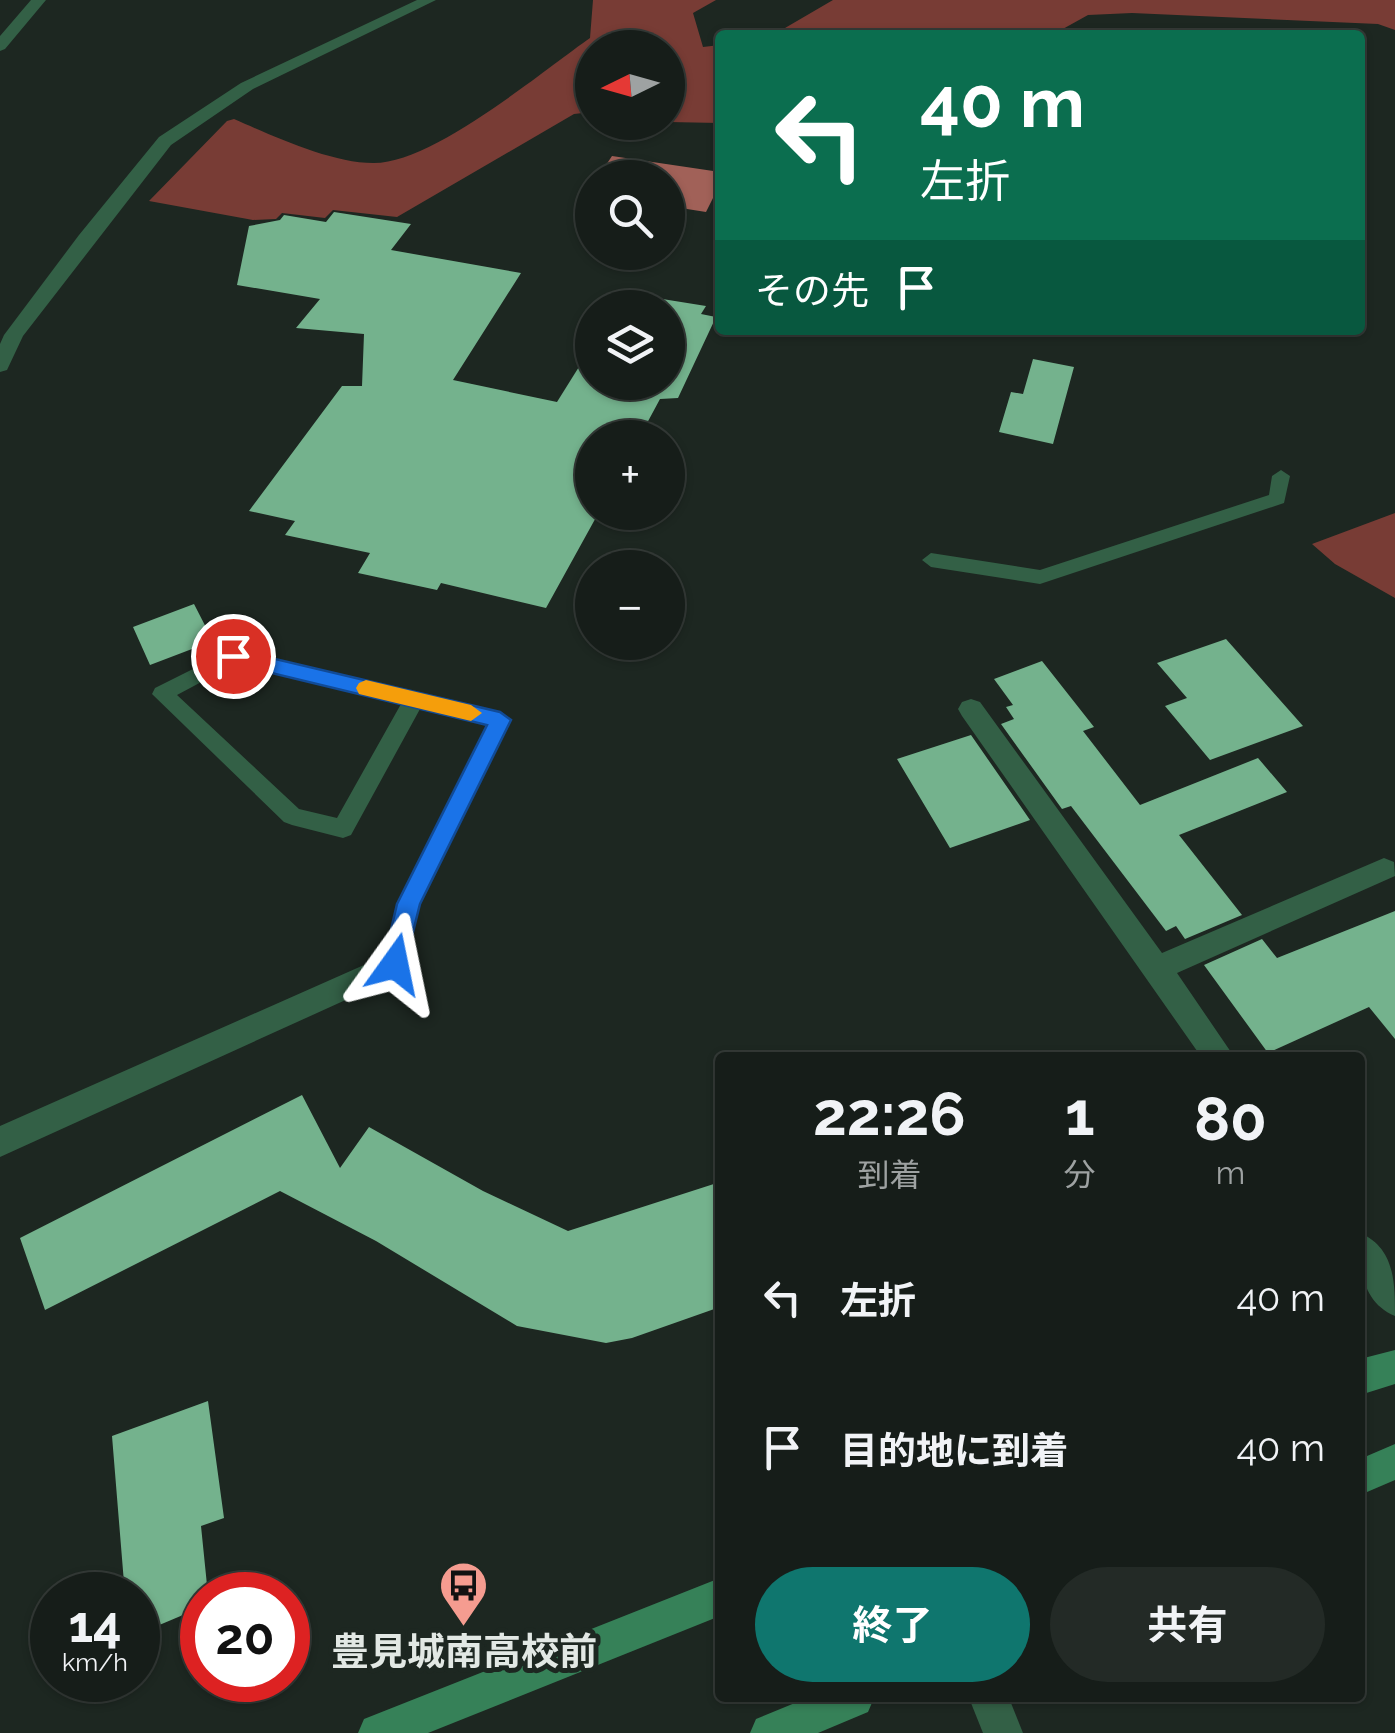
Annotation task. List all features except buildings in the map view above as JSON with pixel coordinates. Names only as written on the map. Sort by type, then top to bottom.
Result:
[{"type":"main road","points":[[1365,1376],[1395,1367]]},
{"type":"main road","points":[[1365,1475],[1395,1462]]},
{"type":"main road","points":[[378,1733],[715,1599]]},
{"type":"main road","points":[[770,1733],[844,1702]]},
{"type":"street","points":[[0,46],[40,0]]},
{"type":"street","points":[[0,366],[14,335],[165,141],[247,86],[429,0]]},
{"type":"street","points":[[971,708],[1216,1052]]},
{"type":"street","points":[[1156,969],[1384,870]]},
{"type":"street","points":[[0,1142],[384,969]]},
{"type":"street","points":[[1365,1257],[1395,1298]]},
{"type":"street","points":[[991,1702],[1003,1733]]},
{"type":"lane","points":[[931,560],[1040,577],[1278,499],[1282,476]]},
{"type":"lane","points":[[384,969],[408,904],[500,720],[233,656],[162,694],[292,816],[343,829],[414,700]]},
{"type":"shaded area","points":[[593,0],[716,0],[693,13],[703,47],[715,46],[715,123],[685,122],[685,30],[591,30]]},
{"type":"shaded area","points":[[833,0],[1395,0],[1395,30],[1378,24],[1132,13],[1088,15],[1061,30],[782,30]]},
{"type":"shaded area","points":[[575,49],[575,114],[397,217],[333,210],[325,218],[282,213],[276,219],[253,220],[149,201],[227,121],[234,119],[339,159],[373,163],[425,149],[485,114]]},
{"type":"shaded area","points":[[685,167],[715,171],[715,194],[706,212],[685,209]]},
{"type":"shaded area","points":[[1395,513],[1395,598],[1335,564],[1312,544]]},
{"type":"slow traffic","points":[[366,688],[471,713]]},
{"type":"place","name":"豊見城南高校前","points":[[464,1628]]},
{"type":"route","points":[[233,656],[500,720],[408,904],[395,964]]}]
